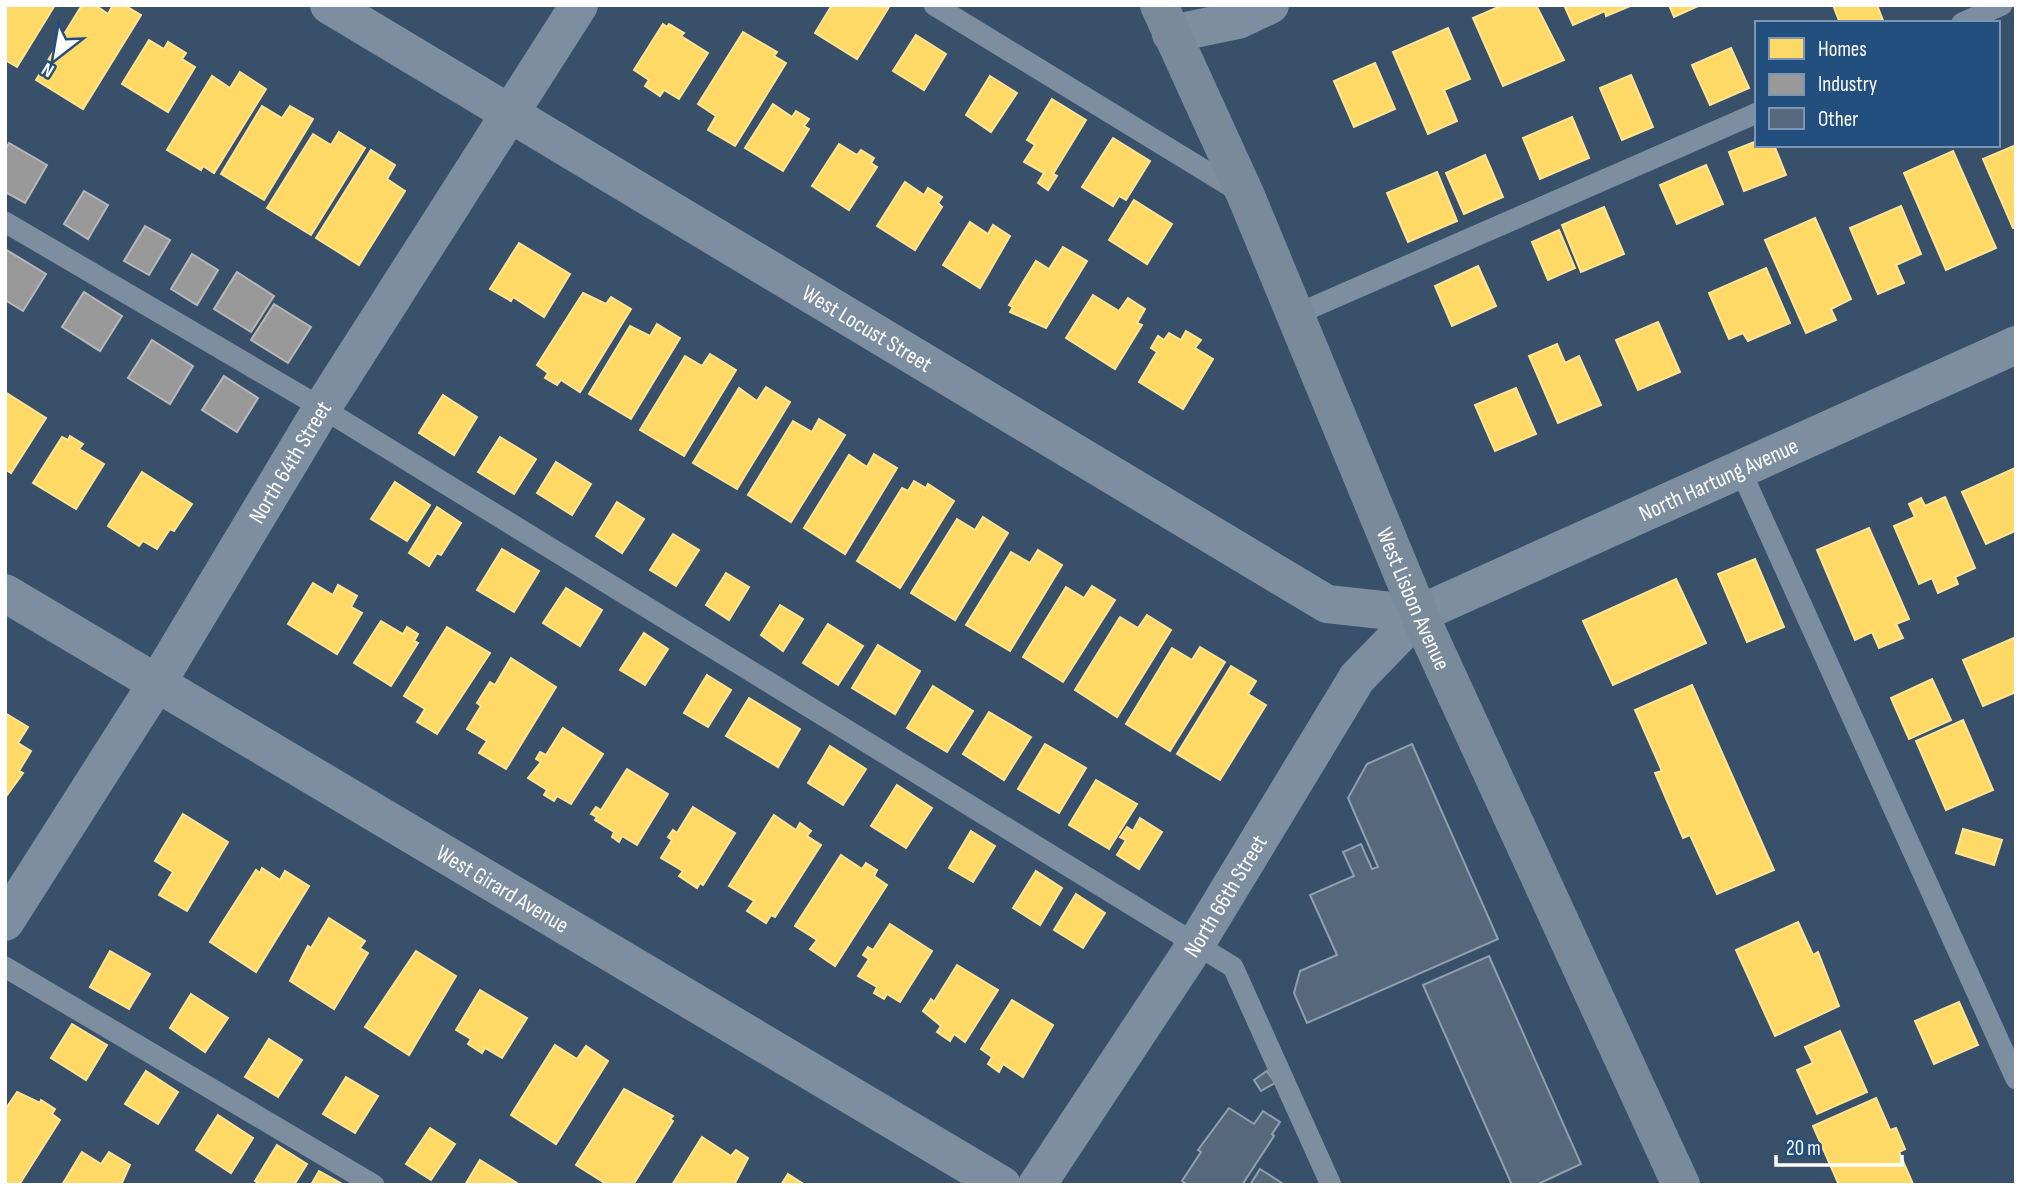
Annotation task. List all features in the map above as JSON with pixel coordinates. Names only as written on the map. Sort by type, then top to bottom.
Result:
[{"type":"main road","name":"West Lisbon Avenue","points":[[1165,20],[1246,196],[1419,614],[1681,1185]]},
{"type":"street","name":"West Locust Street","points":[[329,5],[1327,604],[1419,614]]},
{"type":"street","name":"North 64th Street","points":[[5,922],[157,683],[322,408],[579,5]]},
{"type":"street","points":[[1165,20],[1238,20],[1270,5]]},
{"type":"street","name":"North Hartung Avenue","points":[[1419,614],[2016,345]]},
{"type":"street","name":"West Girard Avenue","points":[[5,593],[1002,1185]]},
{"type":"street","name":"North 66th Street","points":[[1037,1185],[1196,944],[1357,678],[1419,614]]},
{"type":"lane","points":[[934,5],[1246,196]]},
{"type":"lane","points":[[1966,21],[2002,5]]},
{"type":"lane","points":[[1296,315],[1755,114]]},
{"type":"lane","points":[[5,222],[322,408],[1233,967],[1331,1185]]},
{"type":"lane","points":[[1740,469],[2016,1079]]},
{"type":"lane","points":[[5,967],[374,1185]]},
{"type":"building: Homes","points":[[5,5],[55,5],[17,67],[5,60]]},
{"type":"building: Homes","points":[[82,5],[95,5],[108,14],[113,5],[124,5],[141,15],[83,109],[36,80]]},
{"type":"building: Homes","points":[[832,5],[889,7],[857,59],[815,33]]},
{"type":"building: Homes","points":[[1503,5],[1536,5],[1564,60],[1503,86],[1473,18]]},
{"type":"building: Homes","points":[[1564,5],[1630,6],[1606,16],[1605,11],[1573,25]]},
{"type":"building: Homes","points":[[1669,5],[1698,5],[1698,6],[1674,17]]},
{"type":"building: Homes","points":[[1833,5],[1877,5],[1883,21],[1839,21]]},
{"type":"building: Homes","points":[[663,24],[667,27],[669,24],[684,33],[681,36],[708,53],[679,99],[664,90],[660,96],[645,86],[649,80],[634,70]]},
{"type":"building: Homes","points":[[1448,28],[1470,79],[1444,90],[1457,121],[1428,134],[1393,52]]},
{"type":"building: Homes","points":[[743,32],[777,52],[774,56],[786,63],[735,146],[708,130],[716,116],[698,104]]},
{"type":"building: Homes","points":[[916,35],[946,54],[924,90],[893,71]]},
{"type":"building: Homes","points":[[149,40],[164,49],[168,42],[186,53],[182,59],[195,67],[168,112],[122,84]]},
{"type":"building: Homes","points":[[1731,48],[1749,88],[1710,105],[1692,65]]},
{"type":"building: Homes","points":[[1375,63],[1395,109],[1354,127],[1334,81]]},
{"type":"building: Homes","points":[[240,72],[266,89],[214,173],[203,166],[201,170],[167,150],[212,76],[230,88]]},
{"type":"building: Homes","points":[[1631,75],[1653,127],[1622,140],[1600,88]]},
{"type":"building: Homes","points":[[990,76],[1017,93],[991,132],[966,115]]},
{"type":"building: Homes","points":[[1052,99],[1086,120],[1053,174],[1057,176],[1048,190],[1038,183],[1044,173],[1024,162],[1035,145],[1027,140]]},
{"type":"building: Homes","points":[[773,104],[792,117],[796,111],[809,119],[804,126],[809,129],[783,171],[745,148]]},
{"type":"building: Homes","points":[[262,106],[282,118],[290,106],[313,119],[264,200],[221,174]]},
{"type":"building: Homes","points":[[1572,117],[1589,158],[1540,179],[1523,138]]},
{"type":"building: Homes","points":[[339,132],[365,148],[311,235],[267,208],[313,134],[331,145]]},
{"type":"building: Homes","points":[[1113,138],[1150,161],[1126,200],[1119,196],[1113,206],[1082,187]]},
{"type":"building: Homes","points":[[1755,142],[1755,147],[1775,147],[1786,175],[1744,191],[1729,152]]},
{"type":"building: Homes","points":[[839,144],[857,155],[861,150],[874,158],[871,163],[877,167],[849,210],[812,186]]},
{"type":"building: Homes","points":[[2016,145],[2016,227],[2013,228],[1983,159]]},
{"type":"building: Homes","points":[[371,150],[395,165],[387,179],[405,191],[359,265],[316,238]]},
{"type":"building: Homes","points":[[1953,151],[1996,248],[1946,270],[1904,173]]},
{"type":"building: Homes","points":[[1485,155],[1503,197],[1464,214],[1446,173]]},
{"type":"building: Homes","points":[[1706,165],[1723,204],[1677,224],[1660,185]]},
{"type":"building: Homes","points":[[1437,172],[1457,221],[1408,242],[1387,193]]},
{"type":"building: Homes","points":[[905,182],[924,195],[928,188],[942,197],[938,203],[942,207],[915,250],[877,226]]},
{"type":"building: Homes","points":[[1134,200],[1172,224],[1147,264],[1109,240]]},
{"type":"building: Homes","points":[[1901,206],[1921,254],[1896,265],[1904,283],[1878,294],[1850,228]]},
{"type":"building: Homes","points":[[1604,207],[1624,254],[1581,272],[1562,225]]},
{"type":"building: Homes","points":[[1815,218],[1851,299],[1831,309],[1836,320],[1806,333],[1765,240]]},
{"type":"building: Homes","points":[[970,222],[988,234],[993,225],[1010,236],[980,288],[943,265]]},
{"type":"building: Homes","points":[[1559,230],[1575,268],[1548,280],[1532,242]]},
{"type":"building: Homes","points":[[519,243],[570,274],[544,317],[513,297],[511,301],[490,289]]},
{"type":"building: Homes","points":[[1063,247],[1087,261],[1046,328],[1010,312],[1013,307],[1009,305],[1036,261],[1049,269]]},
{"type":"building: Homes","points":[[1478,266],[1496,306],[1452,326],[1435,286]]},
{"type":"building: Homes","points":[[1766,268],[1790,323],[1748,341],[1743,333],[1729,339],[1709,293]]},
{"type":"building: Homes","points":[[583,293],[606,304],[611,297],[631,309],[580,392],[561,380],[557,385],[545,378],[548,373],[537,365]]},
{"type":"building: Homes","points":[[1093,295],[1119,311],[1128,298],[1145,309],[1137,323],[1142,325],[1115,369],[1066,338]]},
{"type":"building: Homes","points":[[1658,322],[1680,372],[1638,390],[1616,340]]},
{"type":"building: Homes","points":[[657,324],[680,338],[631,419],[589,394],[630,326],[650,336]]},
{"type":"building: Homes","points":[[1186,331],[1201,340],[1195,348],[1213,359],[1183,409],[1139,382],[1157,352],[1151,348],[1158,336],[1164,340],[1169,333],[1181,340]]},
{"type":"building: Homes","points":[[1557,344],[1565,363],[1579,356],[1601,405],[1558,423],[1529,356]]},
{"type":"building: Homes","points":[[710,354],[736,370],[684,456],[640,430],[685,356],[702,366]]},
{"type":"building: Homes","points":[[766,387],[790,402],[737,489],[693,463],[739,388],[757,401]]},
{"type":"building: Homes","points":[[1516,388],[1536,434],[1495,451],[1475,405]]},
{"type":"building: Homes","points":[[5,392],[46,418],[11,473],[5,469]]},
{"type":"building: Homes","points":[[443,395],[477,417],[454,455],[419,433]]},
{"type":"building: Homes","points":[[819,419],[845,435],[791,522],[748,495],[793,421],[812,432]]},
{"type":"building: Homes","points":[[70,436],[83,444],[79,449],[104,464],[76,509],[33,483],[62,437],[68,440]]},
{"type":"building: Homes","points":[[500,437],[536,459],[514,494],[478,472]]},
{"type":"building: Homes","points":[[874,454],[897,468],[845,554],[804,528],[849,455],[867,467]]},
{"type":"building: Homes","points":[[556,462],[591,484],[572,515],[537,493]]},
{"type":"building: Homes","points":[[2015,468],[2016,534],[2015,531],[1986,544],[1962,492]]},
{"type":"building: Homes","points":[[142,472],[192,504],[174,531],[170,529],[157,549],[143,541],[139,546],[108,526]]},
{"type":"building: Homes","points":[[914,481],[926,488],[928,484],[954,501],[900,588],[857,561],[902,488],[908,491]]},
{"type":"building: Homes","points":[[395,482],[430,505],[407,541],[371,519]]},
{"type":"building: Homes","points":[[1945,497],[1975,568],[1955,577],[1958,584],[1938,593],[1932,578],[1919,584],[1894,526],[1915,517],[1909,504],[1921,498],[1925,506]]},
{"type":"building: Homes","points":[[617,502],[644,519],[622,553],[596,536]]},
{"type":"building: Homes","points":[[437,507],[461,523],[441,555],[437,553],[429,566],[409,553]]},
{"type":"building: Homes","points":[[983,517],[1008,533],[955,620],[911,593],[957,519],[975,530]]},
{"type":"building: Homes","points":[[1869,528],[1909,619],[1896,624],[1903,638],[1879,648],[1872,632],[1855,640],[1817,550]]},
{"type":"building: Homes","points":[[673,534],[699,550],[676,586],[650,570]]},
{"type":"building: Homes","points":[[502,549],[539,571],[514,612],[477,590]]},
{"type":"building: Homes","points":[[1038,550],[1062,565],[1010,651],[966,625],[1011,552],[1030,563]]},
{"type":"building: Homes","points":[[1755,559],[1784,627],[1747,642],[1718,574]]},
{"type":"building: Homes","points":[[726,573],[749,587],[729,620],[706,605]]},
{"type":"building: Homes","points":[[1676,579],[1706,643],[1613,685],[1583,621]]},
{"type":"building: Homes","points":[[313,583],[333,595],[338,585],[357,596],[351,607],[362,613],[337,654],[288,624]]},
{"type":"building: Homes","points":[[1092,586],[1115,600],[1063,682],[1023,657],[1066,587],[1084,598]]},
{"type":"building: Homes","points":[[566,588],[602,610],[580,646],[543,623]]},
{"type":"building: Homes","points":[[780,605],[803,619],[783,651],[761,635]]},
{"type":"building: Homes","points":[[1147,615],[1171,630],[1117,717],[1075,690],[1120,617],[1138,628]]},
{"type":"building: Homes","points":[[381,621],[403,634],[407,627],[418,634],[414,641],[418,643],[391,686],[354,663]]},
{"type":"building: Homes","points":[[828,624],[863,646],[838,685],[803,663]]},
{"type":"building: Homes","points":[[447,627],[490,653],[437,734],[417,722],[425,709],[404,696]]},
{"type":"building: Homes","points":[[644,633],[668,649],[645,685],[620,670]]},
{"type":"building: Homes","points":[[2016,637],[2016,692],[1983,706],[1963,660]]},
{"type":"building: Homes","points":[[878,645],[920,671],[895,714],[852,688]]},
{"type":"building: Homes","points":[[1200,647],[1225,662],[1170,751],[1126,724],[1172,648],[1192,660]]},
{"type":"building: Homes","points":[[511,658],[556,687],[506,769],[479,753],[487,741],[467,729],[481,706],[477,703],[490,682],[495,685]]},
{"type":"building: Homes","points":[[1231,666],[1256,681],[1248,694],[1266,705],[1220,780],[1177,754]]},
{"type":"building: Homes","points":[[707,675],[731,690],[708,727],[684,713]]},
{"type":"building: Homes","points":[[1932,679],[1951,720],[1909,739],[1891,698]]},
{"type":"building: Homes","points":[[1692,685],[1774,870],[1717,894],[1690,835],[1683,838],[1655,773],[1662,771],[1635,710]]},
{"type":"building: Homes","points":[[933,686],[973,711],[947,752],[907,728]]},
{"type":"building: Homes","points":[[749,698],[800,729],[778,767],[726,736]]},
{"type":"building: Homes","points":[[989,712],[1031,737],[1004,780],[963,754]]},
{"type":"building: Homes","points":[[5,713],[28,727],[18,743],[31,751],[19,771],[23,773],[5,798]]},
{"type":"building: Homes","points":[[1963,720],[1993,790],[1946,810],[1916,741]]},
{"type":"building: Homes","points":[[563,728],[603,754],[571,804],[557,796],[554,801],[544,795],[547,790],[528,778],[541,762],[536,759],[540,752],[546,755]]},
{"type":"building: Homes","points":[[1045,744],[1086,768],[1059,813],[1018,789]]},
{"type":"building: Homes","points":[[830,746],[866,769],[843,805],[808,783]]},
{"type":"building: Homes","points":[[627,769],[668,794],[637,845],[622,836],[619,842],[612,837],[614,832],[595,820],[597,817],[591,814],[596,807],[601,810]]},
{"type":"building: Homes","points":[[1096,780],[1137,804],[1109,849],[1069,825]]},
{"type":"building: Homes","points":[[897,785],[932,808],[906,848],[871,826]]},
{"type":"building: Homes","points":[[693,807],[735,833],[703,885],[700,883],[697,888],[679,876],[683,871],[661,858],[672,840],[668,837],[673,830],[677,833]]},
{"type":"building: Homes","points":[[183,814],[228,842],[187,911],[159,895],[173,872],[155,861]]},
{"type":"building: Homes","points":[[774,815],[796,830],[800,823],[811,831],[807,836],[821,845],[775,917],[771,915],[766,923],[747,911],[754,901],[729,886]]},
{"type":"building: Homes","points":[[1140,818],[1162,832],[1139,869],[1117,855],[1126,840],[1120,837],[1127,827],[1133,831]]},
{"type":"building: Homes","points":[[1963,829],[2002,840],[1994,865],[1956,853]]},
{"type":"building: Homes","points":[[971,831],[995,846],[973,882],[949,868]]},
{"type":"building: Homes","points":[[841,855],[862,869],[866,863],[877,870],[874,876],[887,885],[835,966],[810,949],[817,940],[795,926]]},
{"type":"building: Homes","points":[[262,868],[280,880],[285,871],[309,886],[256,972],[210,942],[256,870],[260,873]]},
{"type":"building: Homes","points":[[1036,871],[1062,888],[1040,925],[1013,908]]},
{"type":"building: Homes","points":[[1076,894],[1105,913],[1083,948],[1054,930]]},
{"type":"building: Homes","points":[[329,918],[365,941],[360,948],[368,953],[334,1009],[290,981],[308,946],[311,948]]},
{"type":"building: Homes","points":[[1798,922],[1813,955],[1818,952],[1839,1006],[1775,1036],[1736,950]]},
{"type":"building: Homes","points":[[890,924],[932,951],[900,1002],[887,994],[884,999],[874,993],[877,987],[858,976],[869,959],[863,955],[868,947],[873,950]]},
{"type":"building: Homes","points":[[110,951],[150,974],[129,1009],[90,987]]},
{"type":"building: Homes","points":[[416,951],[456,976],[409,1055],[365,1027]]},
{"type":"building: Homes","points":[[957,965],[998,990],[965,1042],[954,1034],[950,1041],[937,1032],[941,1026],[923,1011],[931,999],[934,1002]]},
{"type":"building: Homes","points":[[480,990],[527,1018],[502,1058],[485,1048],[482,1053],[468,1044],[471,1039],[456,1030]]},
{"type":"building: Homes","points":[[191,994],[228,1018],[205,1052],[170,1028]]},
{"type":"building: Homes","points":[[1012,1000],[1053,1025],[1023,1077],[1003,1064],[999,1072],[988,1064],[992,1057],[981,1049]]},
{"type":"building: Homes","points":[[1959,1002],[1978,1045],[1934,1064],[1915,1021]]},
{"type":"building: Homes","points":[[72,1024],[107,1045],[86,1080],[51,1058]]},
{"type":"building: Homes","points":[[1840,1031],[1867,1092],[1817,1114],[1797,1070],[1813,1063],[1805,1047]]},
{"type":"building: Homes","points":[[269,1039],[302,1060],[278,1097],[245,1077]]},
{"type":"building: Homes","points":[[555,1045],[577,1059],[586,1046],[608,1061],[556,1144],[511,1115]]},
{"type":"building: Homes","points":[[146,1071],[178,1092],[158,1124],[125,1104]]},
{"type":"building: Homes","points":[[346,1077],[378,1096],[355,1133],[323,1114]]},
{"type":"building: Homes","points":[[624,1089],[673,1116],[670,1119],[673,1121],[633,1185],[608,1185],[576,1165]]},
{"type":"building: Homes","points":[[17,1092],[40,1103],[41,1100],[55,1109],[52,1114],[60,1120],[19,1185],[5,1185],[5,1110]]},
{"type":"building: Homes","points":[[1876,1098],[1890,1130],[1896,1128],[1905,1149],[1899,1152],[1913,1184],[1839,1185],[1813,1126]]},
{"type":"building: Homes","points":[[218,1115],[253,1138],[231,1173],[196,1150]]},
{"type":"building: Homes","points":[[430,1128],[455,1144],[431,1180],[406,1164]]},
{"type":"building: Homes","points":[[702,1137],[731,1156],[736,1150],[748,1158],[734,1185],[672,1185]]},
{"type":"building: Homes","points":[[277,1145],[307,1164],[294,1185],[261,1185],[255,1181]]},
{"type":"building: Homes","points":[[82,1152],[101,1164],[109,1152],[130,1165],[121,1185],[62,1185]]},
{"type":"building: Homes","points":[[480,1160],[520,1185],[465,1185]]},
{"type":"building: Homes","points":[[319,1171],[344,1185],[311,1185]]},
{"type":"building: Homes","points":[[788,1174],[805,1185],[781,1185]]},
{"type":"building: Industry","points":[[9,143],[47,165],[25,203],[5,192],[5,150]]},
{"type":"building: Industry","points":[[84,191],[108,205],[88,239],[64,224]]},
{"type":"building: Industry","points":[[145,226],[170,240],[149,275],[124,261]]},
{"type":"building: Industry","points":[[5,249],[46,274],[23,311],[5,300]]},
{"type":"building: Industry","points":[[192,254],[218,270],[197,305],[171,289]]},
{"type":"building: Industry","points":[[237,272],[274,296],[251,332],[214,309]]},
{"type":"building: Industry","points":[[84,292],[122,316],[100,351],[62,327]]},
{"type":"building: Industry","points":[[274,304],[311,327],[288,363],[251,340]]},
{"type":"building: Industry","points":[[152,340],[193,366],[170,404],[128,378]]},
{"type":"building: Industry","points":[[224,376],[258,398],[237,432],[202,410]]},
{"type":"building: Other","points":[[1412,744],[1498,939],[1307,1023],[1294,993],[1300,971],[1337,955],[1310,895],[1354,876],[1343,852],[1361,844],[1372,869],[1378,867],[1348,798],[1367,764]]},
{"type":"building: Other","points":[[1489,956],[1581,1164],[1536,1185],[1512,1185],[1423,985]]},
{"type":"building: Other","points":[[1267,1071],[1275,1083],[1261,1091],[1254,1080]]},
{"type":"building: Other","points":[[1229,1108],[1254,1124],[1263,1111],[1280,1122],[1242,1185],[1188,1185],[1182,1181],[1201,1152],[1198,1150]]},
{"type":"building: Other","points":[[1260,1169],[1285,1185],[1250,1185]]}]
